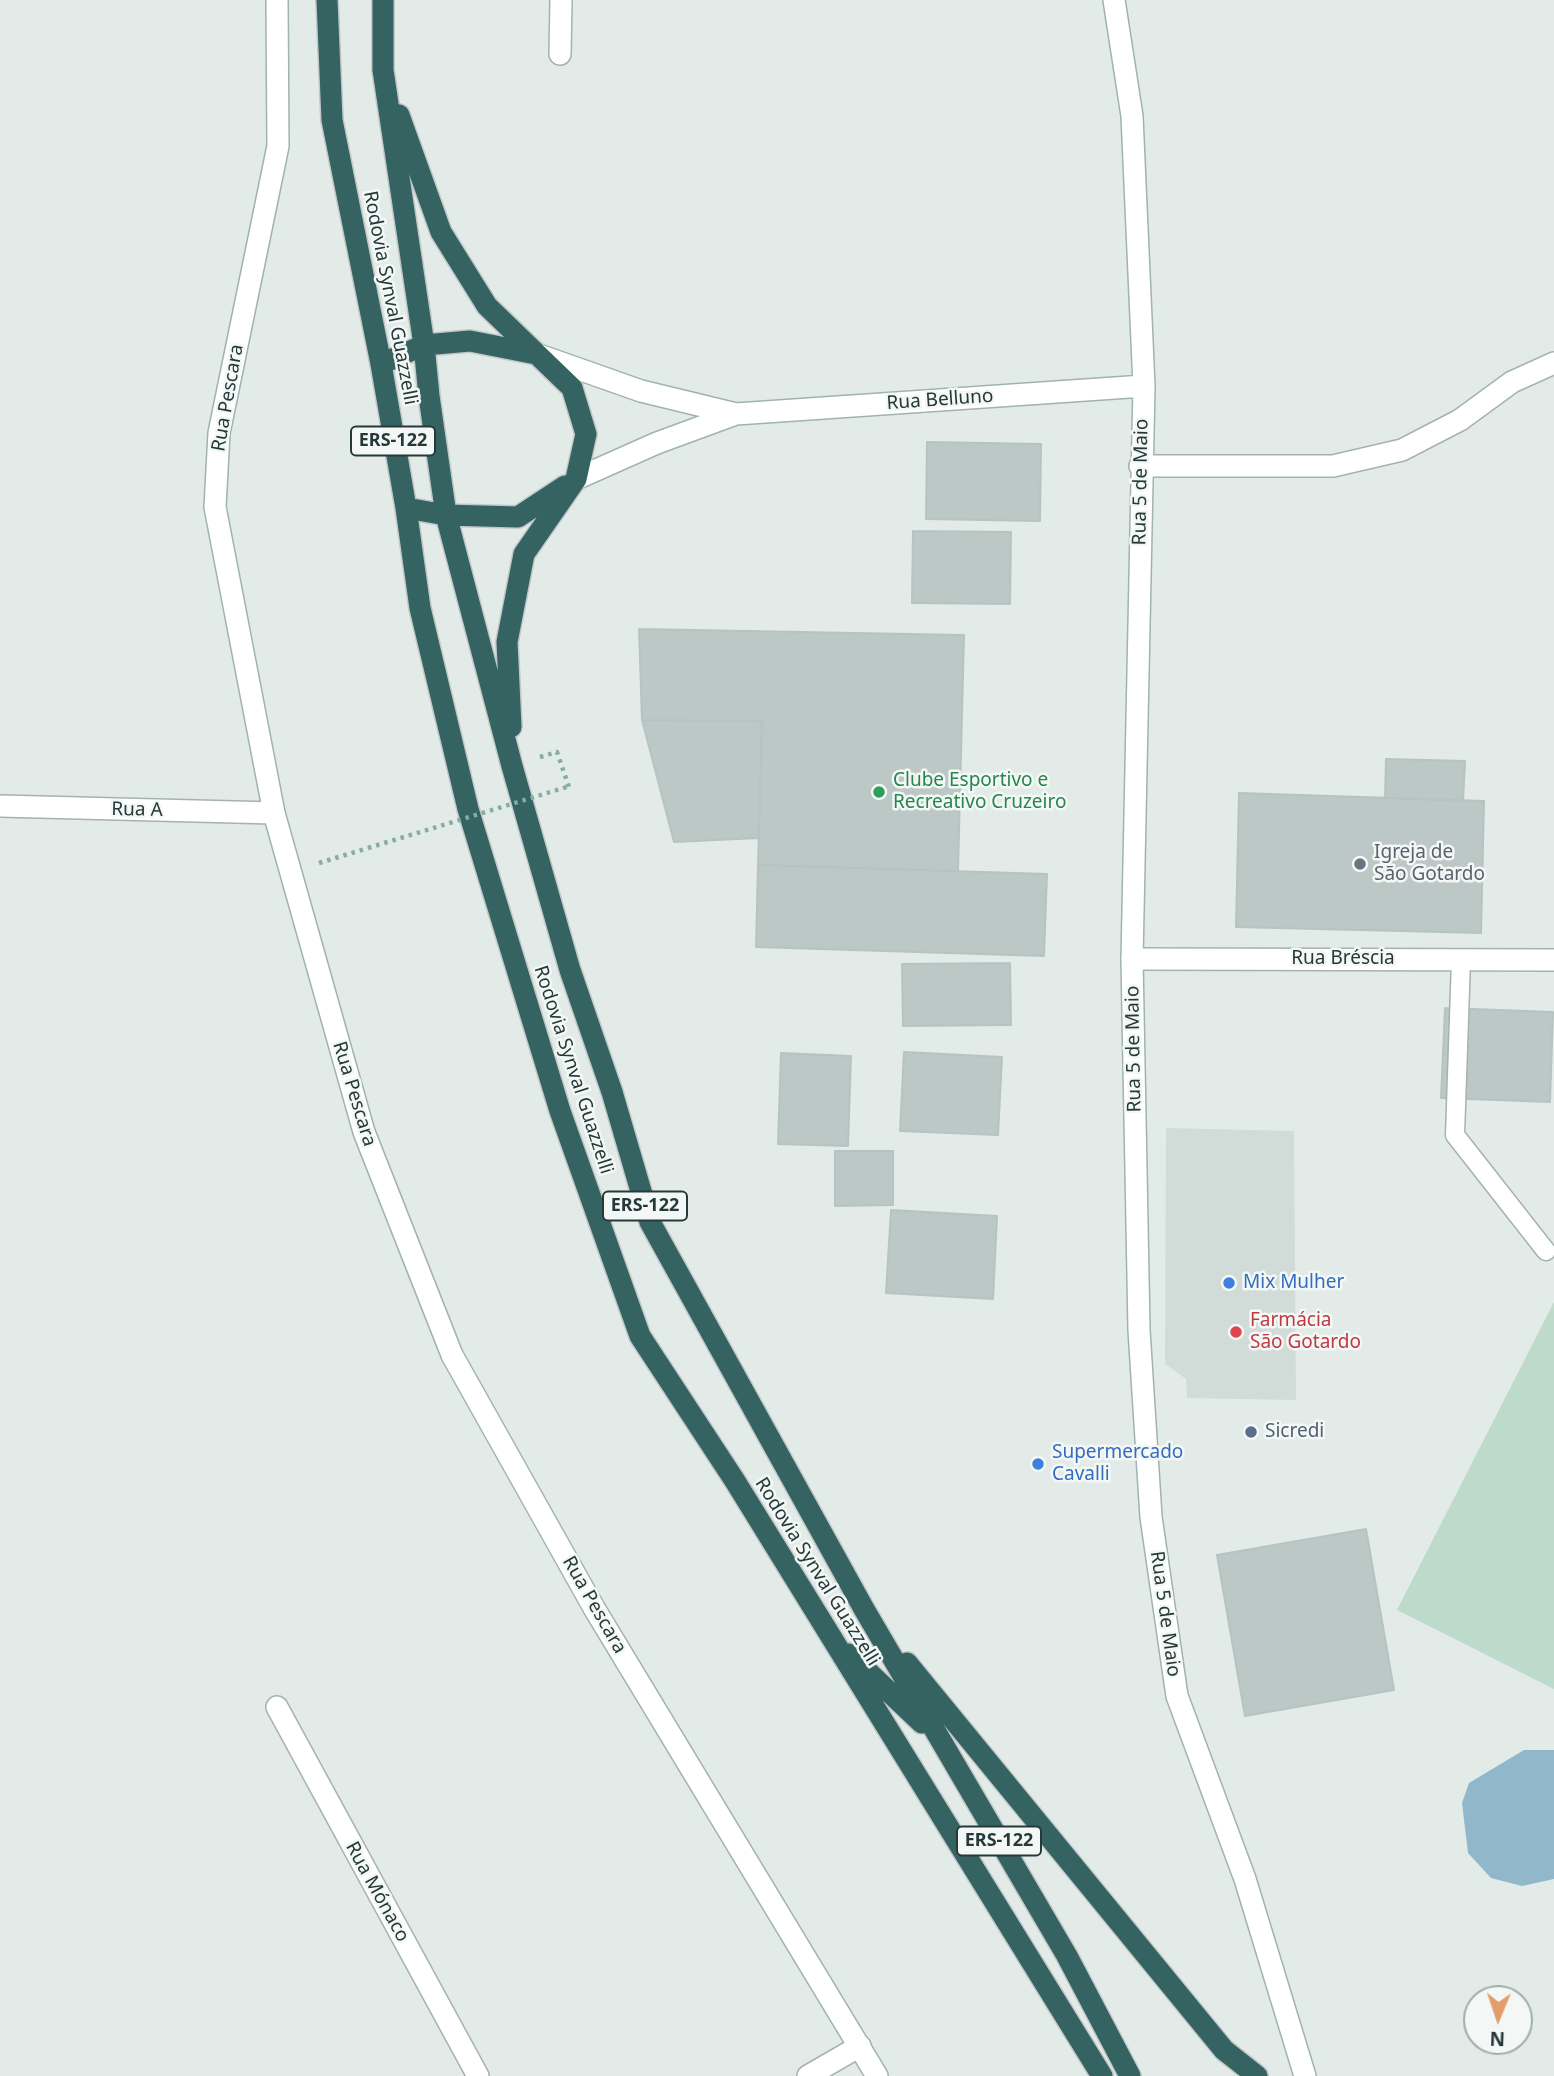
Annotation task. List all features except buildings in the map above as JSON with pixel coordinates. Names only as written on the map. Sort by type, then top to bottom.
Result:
[{"type":"highway","name":"Rodovia Synval Guazzelli","points":[[327,0],[332,120],[381,364],[420,608],[468,809],[560,1111],[640,1336],[735,1481],[827,1633],[1033,1960],[1102,2076]]},
{"type":"highway","name":"Rodovia Synval Guazzelli","points":[[383,0],[383,70],[446,515],[512,766],[570,970],[612,1092],[650,1222],[864,1609],[1067,1956],[1130,2076]]},
{"type":"highway","points":[[383,70],[441,232],[487,306],[572,388],[586,434],[576,479],[524,554],[508,642],[512,766]]},
{"type":"highway","points":[[381,364],[424,345],[470,341],[536,354]]},
{"type":"highway","points":[[406,508],[446,515],[518,517],[576,479]]},
{"type":"highway","points":[[864,1609],[1032,1819],[1224,2050],[1257,2076]]},
{"type":"highway","points":[[827,1633],[940,1741],[1032,1819]]},
{"type":"street","name":"Rua Pescara","points":[[277,0],[278,146],[219,433],[215,507],[274,813],[364,1132],[452,1355],[594,1608],[877,2076]]},
{"type":"street","points":[[560,54],[561,0]]},
{"type":"street","name":"Rua 5 de Maio","points":[[1114,0],[1132,116],[1144,386],[1140,466],[1132,959],[1139,1330],[1151,1517],[1177,1696],[1245,1879],[1305,2076]]},
{"type":"street","name":"Rua Belluno","points":[[536,354],[641,391],[736,414]]},
{"type":"street","points":[[1140,466],[1333,466],[1402,450],[1460,420],[1512,382],[1554,363]]},
{"type":"street","name":"Rua Belluno","points":[[576,479],[657,443],[736,414],[1144,386]]},
{"type":"street","name":"Rua A","points":[[0,806],[274,813]]},
{"type":"street","name":"Rua Bréscia","points":[[1132,959],[1554,960]]},
{"type":"street","name":"Rua Mónaco","points":[[277,1707],[478,2076]]},
{"type":"street","points":[[808,2076],[860,2046]]},
{"type":"lane","points":[[1461,960],[1455,1135],[1546,1251]]},
{"type":"path","points":[[289,872],[569,789],[557,752],[512,766]]},
{"type":"shaded area","points":[[1166,1128],[1294,1131],[1296,1400],[1187,1398],[1186,1379],[1165,1364]]},
{"type":"green space","points":[[1554,1302],[1554,1689],[1397,1610]]},
{"type":"water","points":[[1524,1750],[1554,1750],[1554,1879],[1522,1886],[1491,1878],[1468,1853],[1462,1803],[1469,1783]]},
{"type":"place","name":"Clube Esportivo e Recreativo Cruzeiro","points":[[879,792]]},
{"type":"place","name":"Igreja de São Gotardo","points":[[1360,864]]},
{"type":"place","name":"Mix Mulher","points":[[1229,1283]]},
{"type":"place","name":"Farmácia São Gotardo","points":[[1236,1332]]},
{"type":"place","name":"Sicredi","points":[[1251,1432]]},
{"type":"place","name":"Supermercado Cavalli","points":[[1038,1464]]}]
